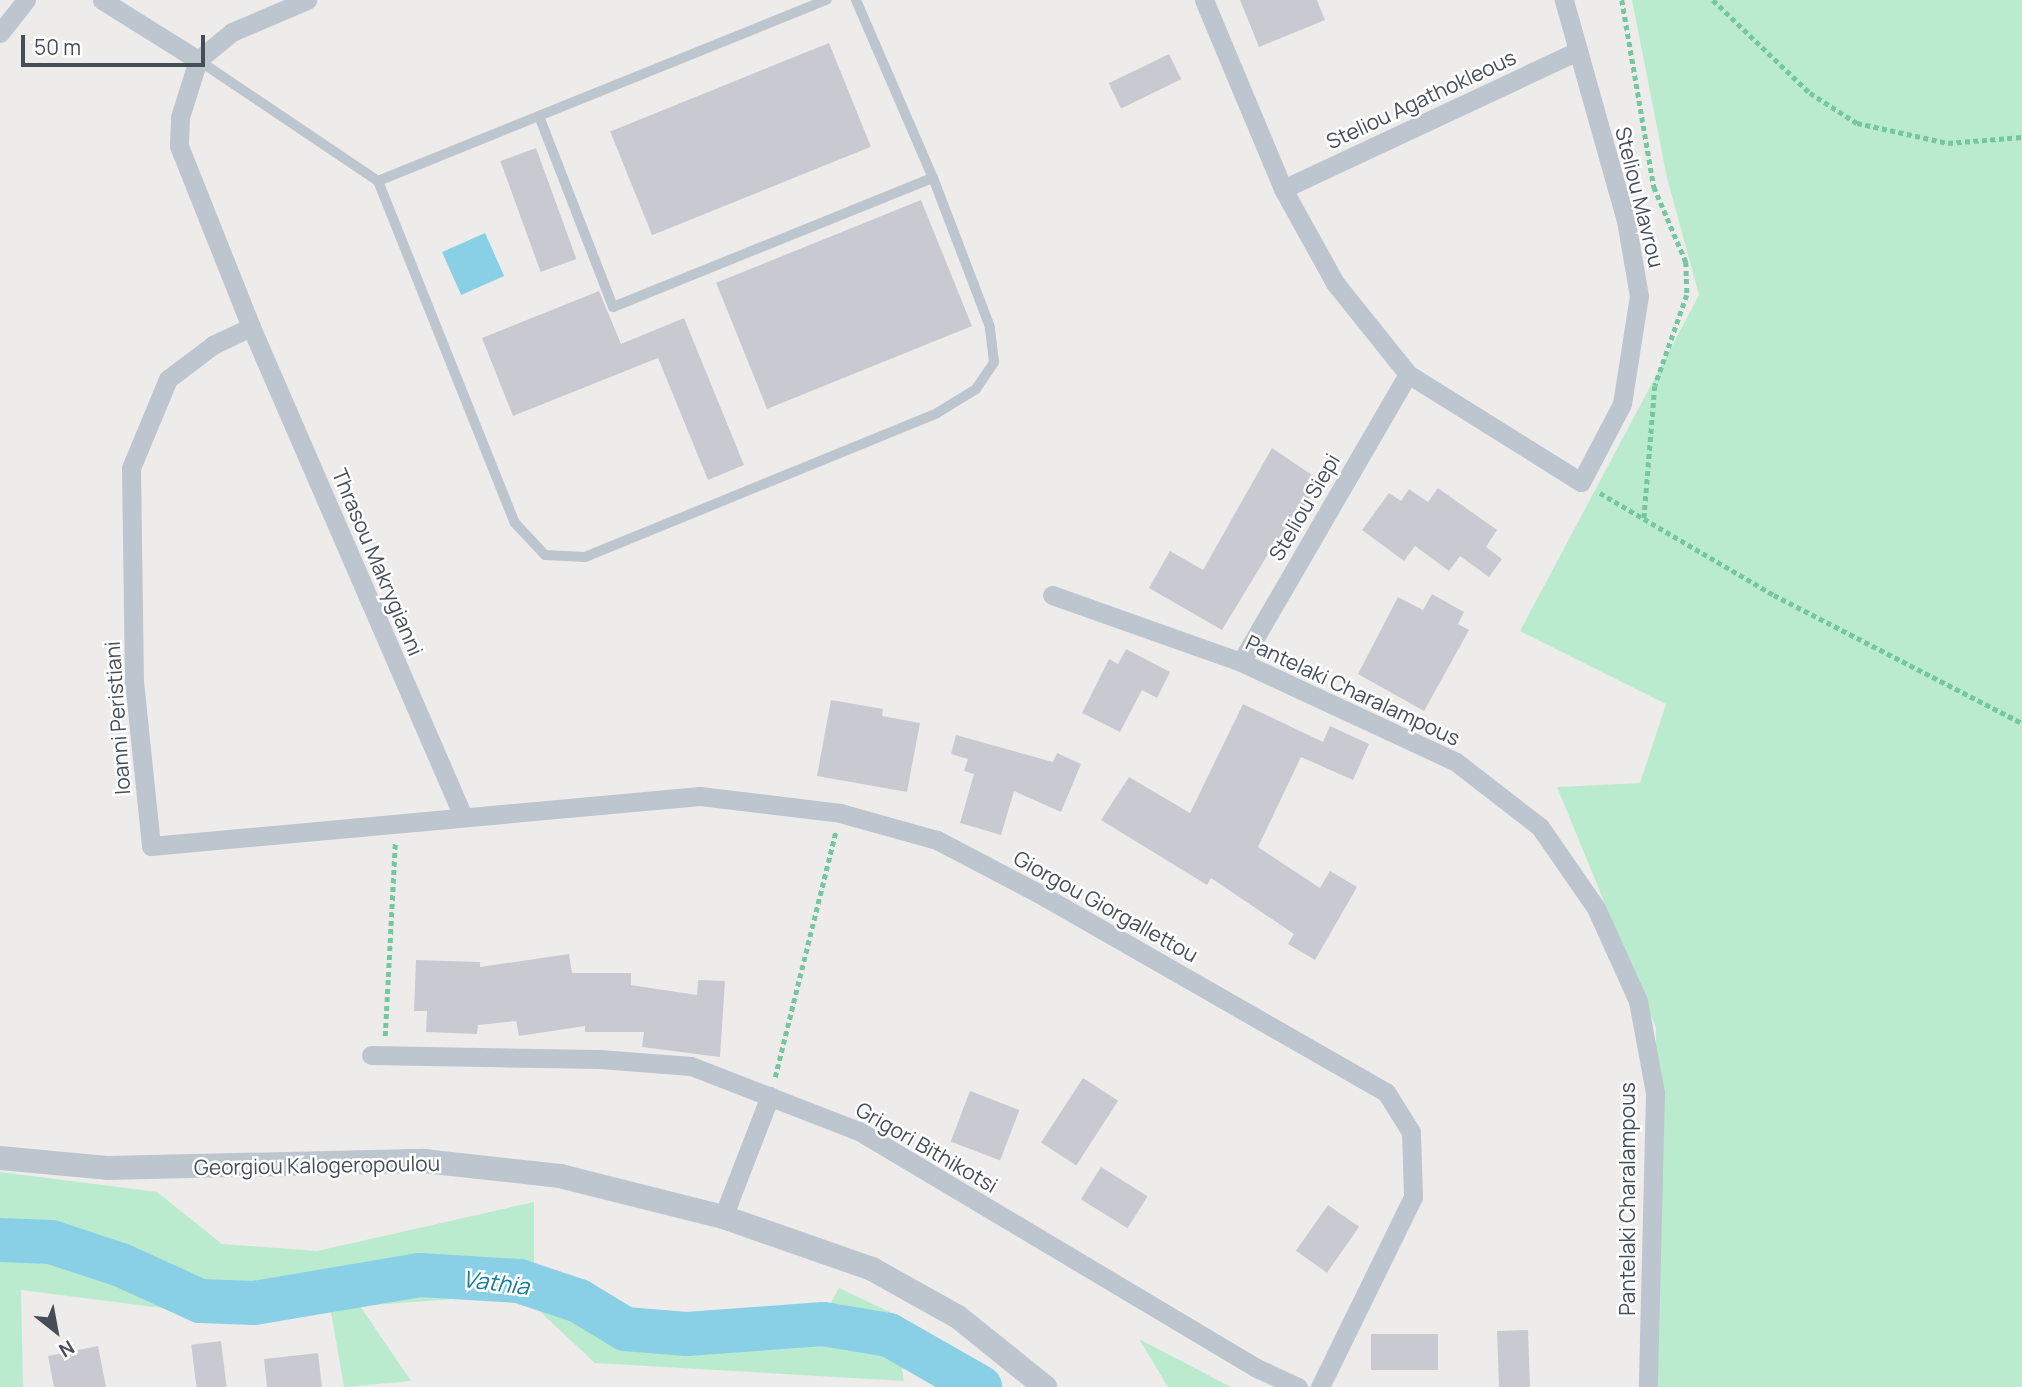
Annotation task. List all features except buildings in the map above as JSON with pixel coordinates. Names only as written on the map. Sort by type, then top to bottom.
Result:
[{"type":"street","points":[[0,33],[26,0]]},
{"type":"street","points":[[102,0],[198,60],[232,32],[307,0]]},
{"type":"street","points":[[1204,0],[1283,189],[1335,283],[1408,374],[1581,482]]},
{"type":"street","name":"Steliou Mavrou","points":[[1563,0],[1626,221],[1639,296],[1622,404],[1581,482]]},
{"type":"street","name":"Steliou Agathokleous","points":[[1283,189],[1577,51]]},
{"type":"street","name":"Thrasou Makrygianni","points":[[198,60],[180,117],[179,146],[251,327],[462,814]]},
{"type":"street","name":"Ioanni Peristiani","points":[[251,327],[213,345],[168,379],[131,468],[134,681],[151,846],[396,824],[462,814]]},
{"type":"street","name":"Steliou Siepi","points":[[1241,662],[1408,374]]},
{"type":"street","name":"Pantelaki Charalampous","points":[[1052,595],[1241,662],[1456,762],[1541,827],[1596,908],[1638,1001],[1654,1093],[1648,1387]]},
{"type":"street","name":"Giorgou Giorgallettou","points":[[462,814],[700,796],[840,813],[948,846],[1038,893],[1387,1092],[1411,1132],[1413,1197],[1320,1387]]},
{"type":"street","name":"Grigori Bithikotsi","points":[[378,1055],[600,1059],[691,1066],[859,1131],[1259,1369],[1298,1387]]},
{"type":"street","points":[[723,1217],[770,1096]]},
{"type":"street","name":"Georgiou Kalogeropoulou","points":[[0,1158],[107,1168],[424,1161],[560,1176],[723,1217],[873,1269],[958,1317],[1045,1387]]},
{"type":"lane","points":[[378,181],[827,0]]},
{"type":"lane","points":[[198,60],[378,181],[515,523],[545,555],[585,557],[937,413],[976,389],[994,362],[990,327],[933,178],[856,0]]},
{"type":"lane","points":[[539,116],[612,307],[933,178]]},
{"type":"path","points":[[1713,0],[1810,93],[1857,123],[1948,144],[2022,137]]},
{"type":"path","points":[[1581,482],[1774,595],[2022,723]]},
{"type":"path","points":[[770,1096],[840,813]]},
{"type":"path","points":[[378,1055],[396,824]]},
{"type":"green space","points":[[1632,0],[2022,0],[2022,1387],[1657,1387],[1656,1028],[1557,787],[1640,783],[1666,704],[1520,631],[1699,295],[1667,178]]},
{"type":"green space","points":[[0,1172],[157,1192],[222,1244],[317,1251],[534,1202],[534,1269],[637,1311],[812,1338],[839,1288],[894,1314],[904,1381],[595,1363],[521,1294],[360,1306],[411,1381],[344,1387],[331,1312],[247,1324],[162,1308],[21,1290],[23,1387],[0,1387]]},
{"type":"green space","points":[[1139,1339],[1231,1387],[1168,1387]]},
{"type":"water","points":[[485,233],[504,276],[461,295],[442,252]]},
{"type":"waterway","name":"Vathia","points":[[0,1240],[51,1242],[121,1265],[200,1301],[254,1303],[420,1275],[519,1281],[579,1301],[625,1329],[687,1334],[823,1324],[889,1335],[980,1387]]}]
